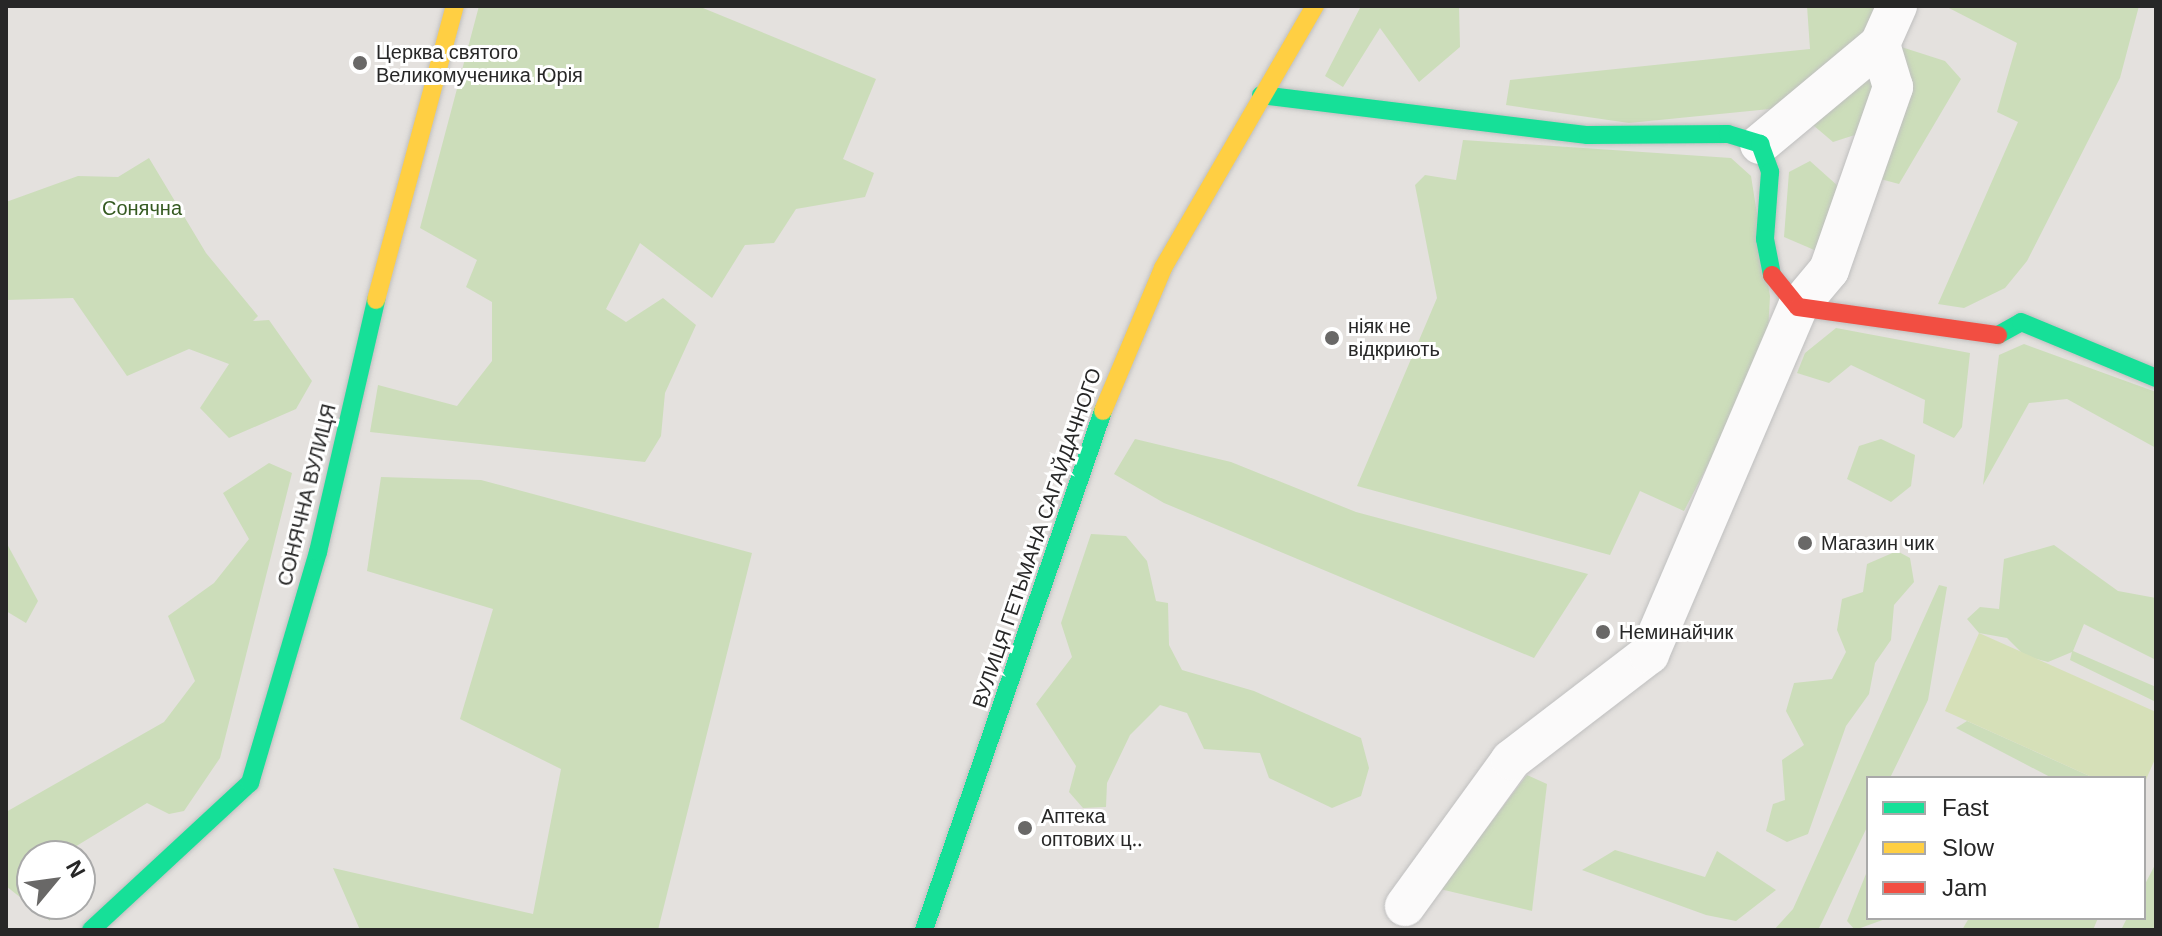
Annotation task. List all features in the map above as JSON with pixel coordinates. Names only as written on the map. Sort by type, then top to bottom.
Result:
[{"type":"street","name":"СОНЯЧНА ВУЛИЦЯ","points":[[91,930],[250,783],[318,552],[391,236],[455,6]]},
{"type":"street","name":"ВУЛИЦЯ ГЕТЬМАНА САГАЙДАЧНОГО","points":[[924,930],[1112,386],[1163,268],[1315,6]]},
{"type":"street","points":[[1760,144],[1880,44],[1897,6]]},
{"type":"street","points":[[1405,906],[1511,760],[1649,654],[1798,307],[1829,270],[1893,87],[1880,44]]},
{"type":"street","points":[[1261,95],[1588,135],[1728,134],[1760,144]]},
{"type":"street","points":[[1760,144],[1770,172],[1765,239],[1773,282],[1798,307],[1990,339],[2021,322],[2156,378]]},
{"type":"green space","points":[[479,6],[698,6],[876,79],[843,159],[874,173],[865,197],[796,209],[774,243],[745,245],[712,298],[640,243],[606,309],[626,322],[663,298],[696,325],[665,393],[661,436],[645,462],[370,432],[378,385],[457,406],[492,361],[492,302],[466,287],[477,260],[420,228]]},
{"type":"green space","points":[[1361,6],[1459,6],[1460,47],[1419,82],[1380,28],[1343,87],[1325,76]]},
{"type":"green space","points":[[1807,6],[1875,6],[1858,46],[1780,108],[1629,123],[1506,105],[1510,80],[1810,49]]},
{"type":"green space","points":[[1945,6],[2139,6],[2120,78],[2027,261],[2005,288],[1964,308],[1938,304],[2018,122],[1997,112],[2017,43]]},
{"type":"green space","points":[[1892,44],[1945,61],[1961,79],[1899,184],[1873,177],[1864,132],[1833,142],[1813,125]]},
{"type":"green space","points":[[1463,140],[1731,158],[1751,176],[1770,296],[1767,351],[1684,511],[1640,491],[1610,555],[1357,486],[1437,298],[1415,185],[1425,175],[1456,180]]},
{"type":"green space","name":"Сонячна","points":[[149,158],[206,253],[258,316],[253,321],[269,320],[312,381],[296,409],[229,438],[200,408],[229,364],[189,349],[127,376],[73,298],[6,300],[6,202],[78,176],[118,177]]},
{"type":"green space","points":[[1810,161],[1848,195],[1819,252],[1784,237],[1789,172]]},
{"type":"green space","points":[[1836,328],[1970,353],[1962,427],[1954,438],[1923,423],[1925,400],[1851,365],[1829,383],[1797,373],[1805,353]]},
{"type":"green space","points":[[2024,344],[2156,392],[2156,448],[2067,399],[2029,403],[1983,485],[1999,355]]},
{"type":"green space","points":[[1135,439],[1231,462],[1356,512],[1588,574],[1534,658],[1164,503],[1114,474]]},
{"type":"green space","points":[[1881,439],[1915,455],[1911,486],[1891,502],[1847,479],[1859,446]]},
{"type":"green space","points":[[269,463],[292,473],[220,758],[184,811],[169,814],[147,803],[86,840],[16,840],[16,894],[6,886],[6,812],[164,722],[195,681],[168,616],[214,583],[249,539],[223,493]]},
{"type":"green space","points":[[381,477],[481,480],[752,553],[658,930],[360,930],[333,868],[533,914],[561,769],[460,719],[493,609],[367,571]]},
{"type":"green space","points":[[1091,534],[1126,536],[1147,561],[1156,601],[1168,603],[1169,645],[1182,670],[1254,691],[1361,738],[1369,768],[1361,796],[1332,808],[1269,778],[1260,753],[1204,749],[1187,713],[1160,705],[1130,735],[1107,783],[1106,807],[1083,808],[1069,792],[1076,766],[1036,704],[1072,657],[1061,623]]},
{"type":"green space","points":[[6,542],[38,601],[26,623],[6,611]]},
{"type":"green space","points":[[2054,545],[2118,591],[2156,598],[2156,660],[2084,624],[2073,651],[2156,687],[2156,702],[2070,660],[2072,652],[2048,662],[2025,656],[2007,638],[1979,633],[1967,619],[1980,607],[1999,609],[2004,559]]},
{"type":"green space","points":[[1897,551],[1910,558],[1914,582],[1894,605],[1891,640],[1875,663],[1869,694],[1846,726],[1808,834],[1787,842],[1766,831],[1773,804],[1785,800],[1782,760],[1804,745],[1786,711],[1794,683],[1832,679],[1846,652],[1837,630],[1842,599],[1863,592],[1867,564]]},
{"type":"green space","points":[[1939,585],[1947,587],[1928,700],[1891,776],[1866,776],[1866,829],[1818,930],[1774,930],[1793,909]]},
{"type":"green space","points":[[1979,633],[2156,712],[2156,757],[2146,780],[2146,776],[2090,776],[1945,711]]},
{"type":"green space","points":[[1967,721],[2090,776],[2048,776],[1956,728]]},
{"type":"green space","points":[[1527,775],[1547,784],[1532,911],[1440,889]]},
{"type":"green space","points":[[1615,850],[1705,877],[1717,851],[1776,890],[1736,921],[1706,915],[1582,870]]},
{"type":"green space","points":[[2156,863],[2156,930],[2121,930],[2126,920],[2146,920],[2146,882]]},
{"type":"green space","points":[[1866,874],[1866,920],[1882,920],[1855,930],[1847,921]]},
{"type":"green space","points":[[1968,920],[2097,920],[2093,930],[1962,930]]},
{"type":"traffic: fast","points":[[1261,95],[1588,135],[1728,134],[1760,144],[1770,172],[1765,239],[1772,275]]},
{"type":"traffic: fast","points":[[91,930],[250,783],[318,552],[376,300]]},
{"type":"traffic: fast","points":[[1998,335],[2021,322],[2156,378]]},
{"type":"traffic: fast","points":[[924,930],[1103,411]]},
{"type":"traffic: slow","points":[[376,300],[455,6]]},
{"type":"traffic: slow","points":[[1103,411],[1163,268],[1315,6]]},
{"type":"traffic: jam","points":[[1772,275],[1798,307],[1998,335]]},
{"type":"place","name":"Церква святого Великомученика Юрія","points":[[360,63]]},
{"type":"place","name":"ніяк не відкриють","points":[[1332,338]]},
{"type":"place","name":"Магазин чик","points":[[1805,543]]},
{"type":"place","name":"Неминайчик","points":[[1603,632]]},
{"type":"place","name":"Аптека оптових ц‥","points":[[1025,828]]}]
